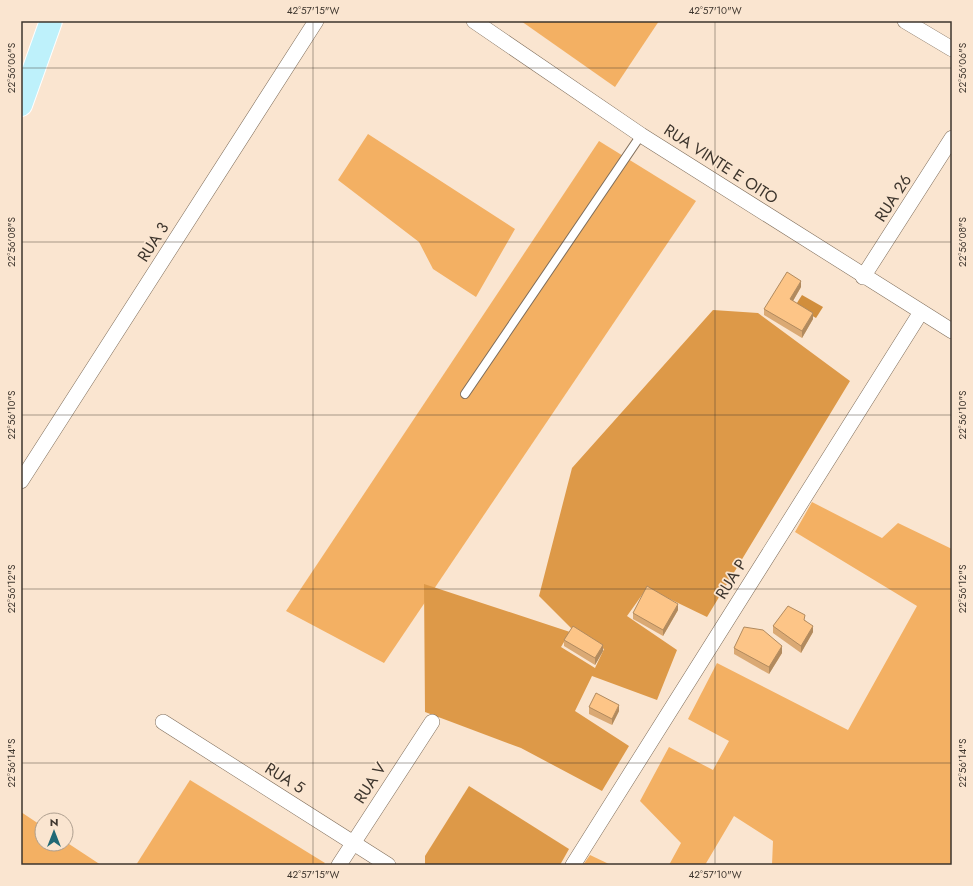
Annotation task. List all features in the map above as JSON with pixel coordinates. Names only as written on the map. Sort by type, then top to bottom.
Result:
[{"type":"main road","points":[[21,105],[51,21]]},
{"type":"street","name":"RUA 3","points":[[21,481],[316,21]]},
{"type":"street","name":"RUA VINTE E OITO","points":[[474,21],[642,135],[864,277],[952,331]]},
{"type":"street","points":[[905,21],[952,49]]},
{"type":"street","name":"RUA 26","points":[[864,277],[952,138]]},
{"type":"street","name":"RUA P","points":[[573,865],[920,312]]},
{"type":"street","name":"RUA 5","points":[[163,722],[388,865]]},
{"type":"street","name":"RUA V","points":[[339,865],[432,722]]},
{"type":"lane","points":[[465,394],[642,135]]},
{"type":"shaded area","points":[[521,21],[659,21],[615,87]]},
{"type":"shaded area","points":[[368,134],[515,229],[476,297],[433,269],[419,242],[338,180]]},
{"type":"shaded area","points":[[599,141],[696,201],[384,663],[286,611]]},
{"type":"shaded area","points":[[802,295],[823,307],[816,318],[795,306]]},
{"type":"shaded area","points":[[713,310],[758,313],[850,381],[707,617],[647,588],[627,616],[677,650],[657,700],[592,676],[575,711],[629,746],[602,791],[521,748],[425,712],[424,584],[570,632],[561,647],[595,668],[604,649],[573,630],[539,596],[572,468]]},
{"type":"shaded area","points":[[812,502],[882,538],[898,523],[952,549],[952,865],[772,865],[773,841],[734,816],[705,865],[669,865],[681,843],[640,801],[669,747],[713,770],[729,741],[688,719],[717,663],[848,730],[917,606],[795,532]]},
{"type":"shaded area","points":[[190,780],[325,863],[323,865],[136,865]]},
{"type":"shaded area","points":[[469,786],[569,849],[560,865],[425,865],[425,856]]},
{"type":"shaded area","points":[[21,812],[34,821],[34,852],[74,852],[74,847],[101,865],[21,865]]},
{"type":"shaded area","points":[[590,855],[611,865],[583,865]]},
{"type":"building","points":[[787,272],[801,281],[790,299],[813,313],[802,331],[764,309]]},
{"type":"building","points":[[647,586],[678,604],[663,630],[633,613]]},
{"type":"building","points":[[788,606],[805,615],[804,620],[813,626],[801,646],[773,626]]},
{"type":"building","points":[[573,626],[603,645],[595,658],[564,640]]},
{"type":"building","points":[[744,627],[763,630],[782,646],[769,667],[734,648]]},
{"type":"building","points":[[596,693],[619,705],[612,719],[589,707]]}]
